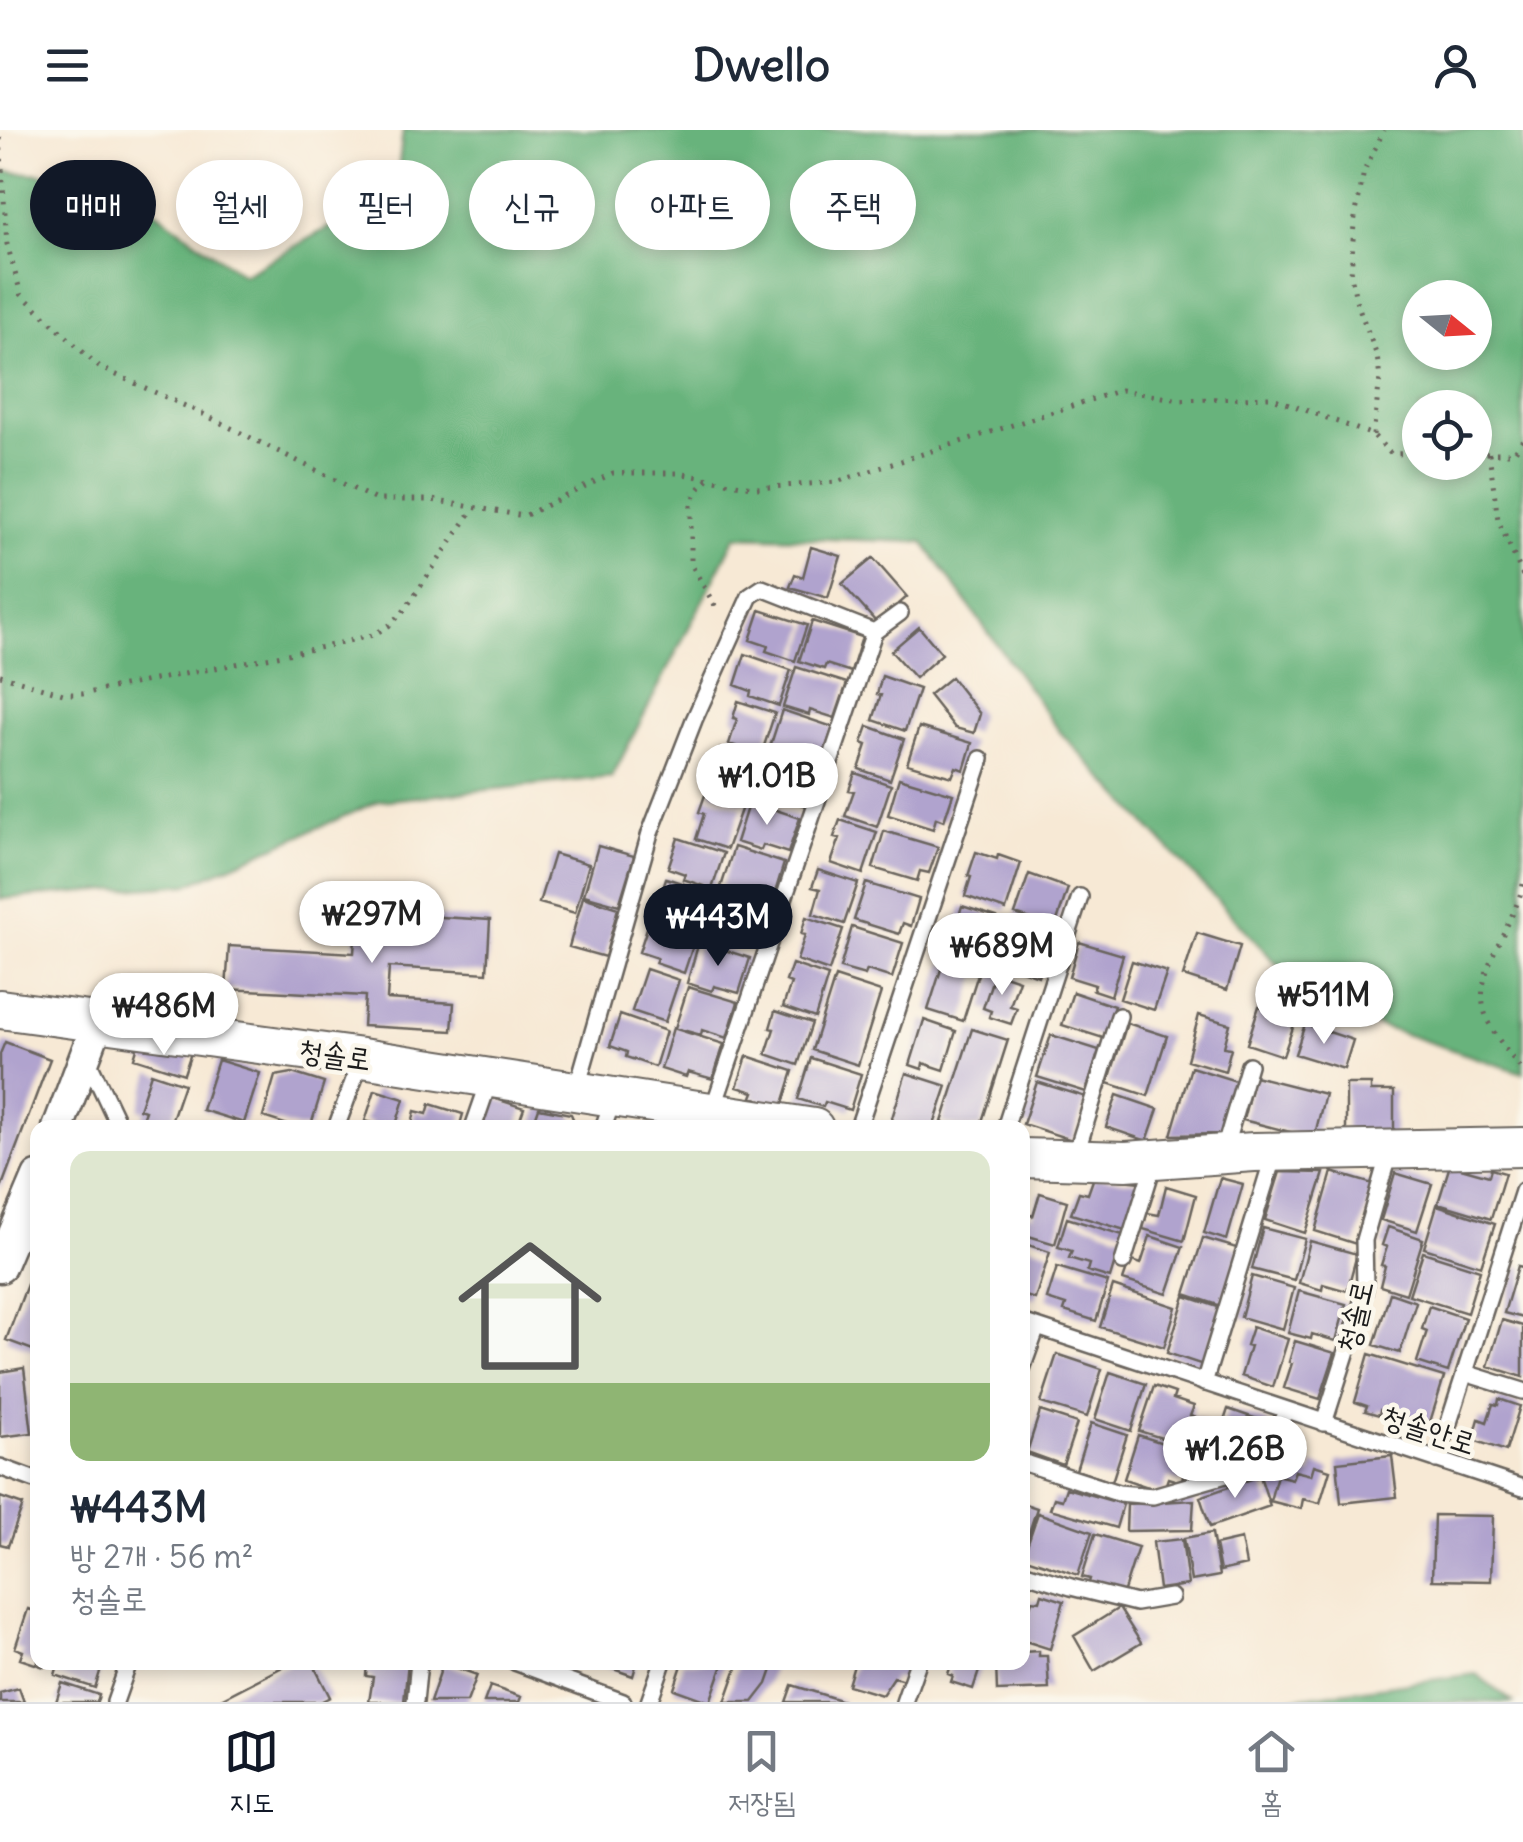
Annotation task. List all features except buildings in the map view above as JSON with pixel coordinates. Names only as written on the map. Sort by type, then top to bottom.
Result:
[{"type":"street","name":"청솔로","points":[[0,1009],[92,1039],[362,1058],[576,1091],[609,1112],[712,1112],[763,1120]]},
{"type":"street","points":[[61,1120],[92,1039]]},
{"type":"street","points":[[1030,1158],[1126,1162],[1222,1154],[1523,1147]]},
{"type":"street","points":[[2,1258],[30,1196]]},
{"type":"lane","points":[[576,1091],[650,833],[694,720],[750,596],[762,588],[874,632]]},
{"type":"lane","points":[[712,1112],[874,632],[900,613]]},
{"type":"lane","points":[[861,1120],[982,759]]},
{"type":"lane","points":[[1008,1120],[1080,897]]},
{"type":"lane","points":[[1074,1160],[1120,1016]]},
{"type":"lane","points":[[92,1039],[117,1120]]},
{"type":"lane","points":[[339,1120],[362,1058]]},
{"type":"lane","points":[[1222,1154],[1249,1065]]},
{"type":"lane","points":[[476,1120],[490,1078]]},
{"type":"lane","name":"청솔로","points":[[1324,1423],[1366,1287],[1364,1240],[1390,1150]]},
{"type":"lane","points":[[1204,1383],[1275,1152]]},
{"type":"lane","points":[[1123,1262],[1155,1159]]},
{"type":"lane","points":[[1437,1460],[1523,1191]]},
{"type":"lane","name":"청솔안로","points":[[1030,1325],[1523,1488]]},
{"type":"lane","points":[[1465,1373],[1523,1391]]},
{"type":"lane","points":[[1030,1465],[1118,1493],[1153,1496],[1264,1464],[1286,1411]]},
{"type":"lane","points":[[0,1467],[30,1478]]},
{"type":"lane","points":[[1030,1574],[1136,1603],[1172,1596]]},
{"type":"lane","points":[[115,1702],[126,1670]]},
{"type":"lane","points":[[415,1702],[418,1670]]},
{"type":"lane","points":[[537,1670],[623,1702]]},
{"type":"lane","points":[[649,1702],[660,1670]]},
{"type":"lane","points":[[904,1702],[915,1670]]},
{"type":"path","points":[[1373,435],[1380,378],[1378,356],[1356,300],[1351,275],[1354,223],[1364,172],[1384,130]]},
{"type":"path","points":[[0,138],[7,244],[21,294],[99,367],[376,500],[432,500],[524,516],[613,473],[678,474],[757,488],[836,482],[1121,390],[1180,400],[1270,397],[1373,435],[1391,454],[1402,454]]},
{"type":"path","points":[[1492,453],[1514,452],[1523,439]]},
{"type":"path","points":[[1492,475],[1498,520],[1523,576]]},
{"type":"path","points":[[708,479],[696,491],[691,505],[691,564],[734,633]]},
{"type":"path","points":[[0,675],[62,694],[82,694],[373,635],[403,612],[474,508]]},
{"type":"path","points":[[1523,884],[1482,987],[1490,1027],[1523,1072]]},
{"type":"green space","points":[[403,130],[1523,130],[1523,1073],[1315,1005],[1060,732],[923,542],[736,536],[612,777],[379,801],[189,884],[0,899],[0,171],[30,173],[30,250],[156,250],[156,212],[176,226],[176,250],[209,250],[243,275],[288,250],[303,250],[303,242],[323,231],[323,250],[449,250],[449,160],[400,160]]},
{"type":"green space","points":[[1476,1674],[1513,1702],[1267,1702]]}]
